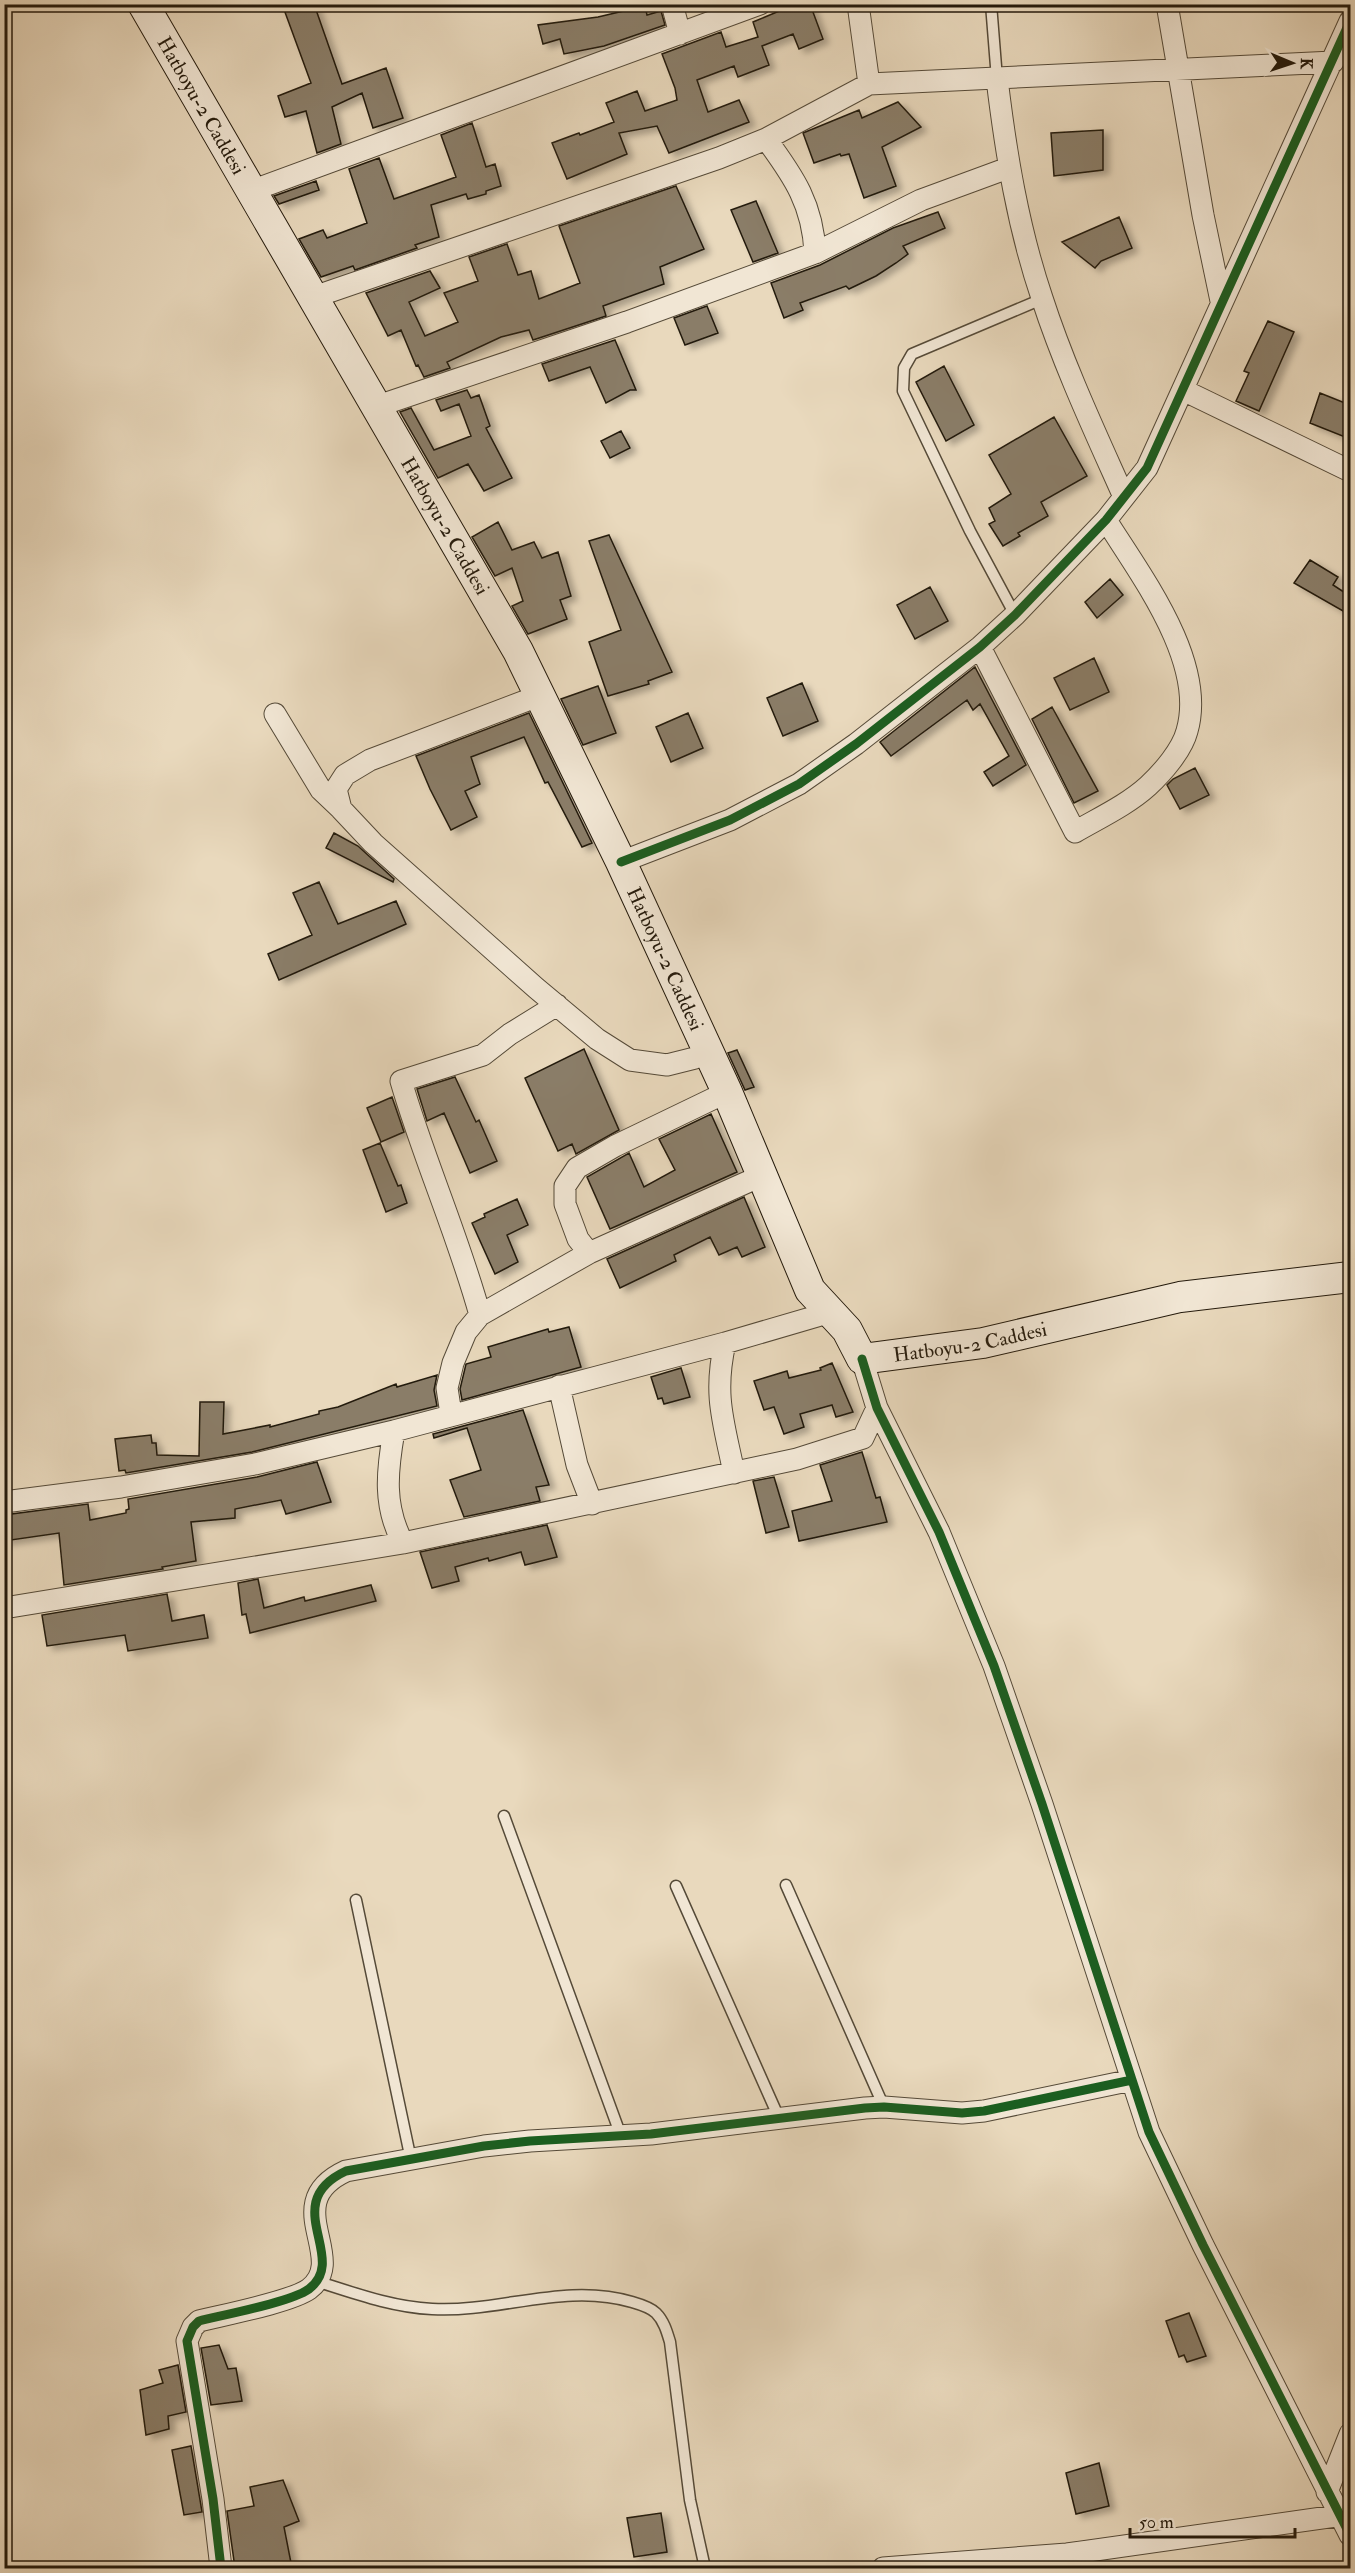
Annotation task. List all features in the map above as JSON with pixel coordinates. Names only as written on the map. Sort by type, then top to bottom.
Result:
[{"type":"main road","name":"Hatboyu-2 Caddesi","points":[[143,4],[518,651],[621,862],[727,1092],[810,1290],[847,1330],[862,1359],[983,1343],[1180,1297],[1350,1277]]},
{"type":"street","points":[[672,4],[680,34]]},
{"type":"street","points":[[251,191],[760,4]]},
{"type":"street","points":[[858,4],[869,84]]},
{"type":"street","points":[[1167,4],[1203,215],[1221,301]]},
{"type":"street","points":[[621,862],[730,820],[799,783],[847,751],[980,647],[1015,615],[1106,520],[1147,468],[1350,21]]},
{"type":"street","points":[[314,297],[719,158],[766,139],[869,84],[1333,62]]},
{"type":"street","points":[[997,79],[1008,168],[1018,216],[1042,299],[1087,413],[1124,497]]},
{"type":"street","points":[[766,139],[787,168],[806,204],[814,228],[815,253]]},
{"type":"street","points":[[378,406],[627,322],[815,253],[921,200],[1008,168]]},
{"type":"street","points":[[1183,390],[1350,471]]},
{"type":"street","points":[[980,647],[1075,832],[1123,804],[1148,786],[1173,757],[1187,732],[1190,684],[1170,629],[1106,520]]},
{"type":"street","points":[[341,809],[336,789],[345,775],[370,760],[541,695]]},
{"type":"street","points":[[275,714],[321,790],[373,843],[597,1039],[630,1060],[667,1065],[695,1058],[708,1051]]},
{"type":"street","points":[[480,1315],[466,1263],[401,1081],[483,1055],[510,1034],[557,1005]]},
{"type":"street","points":[[589,1253],[578,1239],[565,1204],[565,1186],[577,1168],[615,1146],[727,1092]]},
{"type":"street","points":[[451,1414],[447,1388],[453,1363],[466,1332],[480,1315],[589,1253],[763,1175]]},
{"type":"street","points":[[4,1502],[121,1487],[255,1464],[394,1431],[725,1343],[831,1312]]},
{"type":"street","points":[[725,1343],[719,1370],[719,1397],[723,1429],[734,1473]]},
{"type":"street","points":[[862,1359],[877,1408],[939,1532],[994,1666],[1042,1804],[1149,2132],[1327,2492],[1345,2515],[1350,2535]]},
{"type":"street","points":[[559,1386],[576,1465],[592,1504]]},
{"type":"street","points":[[4,1608],[403,1543],[797,1459],[863,1438],[877,1408]]},
{"type":"street","points":[[394,1431],[388,1464],[387,1499],[394,1526],[403,1543]]},
{"type":"street","points":[[222,2568],[213,2499],[187,2348],[189,2334],[199,2321],[294,2296],[310,2288],[316,2281],[323,2258],[314,2208],[327,2182],[346,2171],[530,2141],[621,2136],[884,2108],[942,2114],[984,2111],[1132,2080]]},
{"type":"street","points":[[1327,2492],[1350,2434]]},
{"type":"street","points":[[883,2568],[1067,2554],[1345,2515]]},
{"type":"lane","points":[[991,4],[997,79]]},
{"type":"lane","points":[[1015,615],[926,442],[903,391],[902,380],[904,368],[912,354],[1042,299]]},
{"type":"lane","points":[[504,1816],[621,2136]]},
{"type":"lane","points":[[676,1886],[779,2118]]},
{"type":"lane","points":[[786,1886],[884,2108]]},
{"type":"lane","points":[[356,1900],[411,2160]]},
{"type":"lane","points":[[316,2281],[389,2303],[416,2308],[452,2310],[578,2294],[616,2297],[655,2312],[662,2321],[670,2342],[690,2500],[705,2568]]},
{"type":"building","points":[[282,4],[314,4],[342,84],[386,68],[403,118],[373,128],[362,93],[332,107],[341,144],[317,153],[306,111],[285,117],[278,96],[311,83]]},
{"type":"building","points":[[796,4],[810,4],[823,39],[799,49],[793,34],[762,46],[769,65],[738,77],[734,66],[697,80],[708,112],[739,100],[749,122],[669,153],[657,126],[619,133],[627,154],[567,179],[552,143],[614,122],[606,103],[637,91],[645,111],[677,100],[675,88],[662,54],[721,32],[726,47],[758,37],[753,22]]},
{"type":"building","points":[[645,6],[647,15],[661,11],[665,25],[604,46],[564,54],[560,39],[543,44],[538,25],[598,17]]},
{"type":"building","points":[[898,102],[921,127],[882,147],[896,186],[864,198],[849,154],[841,156],[840,154],[814,163],[803,133],[859,110],[862,118]]},
{"type":"building","points":[[472,123],[486,167],[495,164],[501,186],[486,191],[486,194],[468,199],[466,194],[431,205],[439,237],[415,245],[417,248],[355,270],[353,266],[321,277],[299,239],[323,230],[327,238],[367,223],[349,169],[379,158],[394,199],[456,177],[441,135]]},
{"type":"building","points":[[1103,130],[1103,170],[1054,176],[1051,133]]},
{"type":"building","points":[[316,181],[319,190],[279,204],[274,196]]},
{"type":"building","points":[[676,186],[704,249],[660,267],[664,284],[603,306],[606,316],[533,340],[529,330],[501,337],[447,362],[450,368],[424,377],[418,365],[416,366],[401,330],[388,336],[366,293],[430,271],[440,288],[409,302],[425,336],[458,322],[444,293],[478,281],[469,257],[507,244],[518,275],[531,271],[539,299],[580,283],[559,226]]},
{"type":"building","points":[[756,201],[778,253],[753,262],[731,210]]},
{"type":"building","points":[[938,212],[945,228],[903,246],[908,254],[896,263],[849,289],[846,286],[800,303],[803,310],[784,318],[771,283],[820,265],[893,228]]},
{"type":"building","points":[[1119,217],[1132,248],[1101,261],[1095,268],[1062,242]]},
{"type":"building","points":[[707,306],[718,333],[685,345],[674,318]]},
{"type":"building","points":[[1268,321],[1294,332],[1259,411],[1236,401],[1249,373],[1244,371]]},
{"type":"building","points":[[615,340],[636,390],[630,390],[606,403],[590,367],[549,381],[542,364]]},
{"type":"building","points":[[944,366],[974,425],[946,441],[916,382]]},
{"type":"building","points":[[467,390],[471,398],[479,395],[490,426],[486,428],[512,478],[484,491],[468,464],[438,478],[400,412],[411,408],[434,450],[471,436],[459,404],[441,411],[436,400]]},
{"type":"building","points":[[1320,393],[1350,405],[1350,439],[1310,423]]},
{"type":"building","points":[[1054,417],[1087,476],[1041,502],[1048,516],[1018,533],[1020,536],[1003,546],[989,524],[995,521],[989,508],[1011,494],[989,455]]},
{"type":"building","points":[[621,431],[630,448],[610,458],[601,441]]},
{"type":"building","points":[[498,522],[512,550],[534,542],[542,558],[558,552],[571,596],[560,600],[567,619],[528,634],[512,606],[523,601],[512,568],[495,576],[472,537]]},
{"type":"building","points":[[609,535],[672,672],[648,681],[649,684],[608,696],[589,642],[621,630],[589,541]]},
{"type":"building","points":[[1310,560],[1338,577],[1333,585],[1350,596],[1350,615],[1294,583]]},
{"type":"building","points":[[1110,579],[1123,595],[1097,618],[1085,602]]},
{"type":"building","points":[[930,587],[948,621],[915,639],[897,605]]},
{"type":"building","points":[[1094,658],[1109,692],[1070,710],[1054,678]]},
{"type":"building","points":[[975,667],[1026,765],[993,786],[984,772],[1009,756],[980,704],[973,710],[967,700],[891,756],[880,742]]},
{"type":"building","points":[[802,683],[818,721],[783,736],[767,698]]},
{"type":"building","points":[[598,686],[616,733],[583,745],[561,699]]},
{"type":"building","points":[[1052,707],[1098,791],[1074,803],[1032,719]]},
{"type":"building","points":[[529,713],[592,843],[582,847],[548,782],[545,783],[524,737],[471,757],[480,784],[465,791],[477,817],[451,830],[430,789],[416,756]]},
{"type":"building","points":[[688,713],[703,748],[671,762],[656,727]]},
{"type":"building","points":[[1195,768],[1209,795],[1180,809],[1167,785],[1173,779]]},
{"type":"building","points":[[334,833],[358,846],[394,879],[393,882],[326,848]]},
{"type":"building","points":[[319,882],[338,924],[396,901],[406,924],[279,980],[268,954],[312,935],[293,893]]},
{"type":"building","points":[[584,1049],[619,1130],[576,1154],[572,1144],[558,1151],[525,1078]]},
{"type":"building","points":[[737,1050],[754,1087],[745,1090],[728,1053]]},
{"type":"building","points":[[455,1077],[476,1122],[479,1120],[497,1161],[470,1173],[444,1113],[427,1121],[417,1089]]},
{"type":"building","points":[[392,1097],[404,1132],[381,1142],[367,1108]]},
{"type":"building","points":[[711,1114],[737,1172],[610,1229],[587,1177],[629,1153],[644,1187],[675,1170],[659,1139]]},
{"type":"building","points":[[380,1143],[398,1186],[401,1185],[407,1203],[386,1212],[363,1150]]},
{"type":"building","points":[[744,1197],[765,1247],[742,1257],[737,1247],[719,1255],[710,1237],[674,1255],[676,1261],[620,1288],[607,1259]]},
{"type":"building","points":[[517,1199],[528,1225],[507,1235],[518,1262],[495,1274],[472,1223],[485,1217],[484,1214]]},
{"type":"building","points":[[569,1327],[581,1367],[462,1400],[460,1389],[466,1364],[491,1357],[488,1347],[548,1329],[549,1332]]},
{"type":"building","points":[[832,1363],[853,1412],[836,1417],[832,1405],[800,1414],[804,1427],[784,1434],[774,1407],[764,1410],[754,1381],[787,1371],[789,1378],[821,1370],[820,1368]]},
{"type":"building","points":[[681,1368],[690,1397],[664,1404],[662,1398],[658,1399],[651,1377]]},
{"type":"building","points":[[437,1375],[434,1390],[437,1406],[252,1452],[126,1473],[125,1470],[119,1471],[115,1439],[151,1435],[152,1443],[156,1443],[157,1455],[199,1456],[200,1402],[224,1402],[223,1434],[270,1425],[270,1427],[319,1414],[319,1411],[338,1407],[396,1384],[397,1387]]},
{"type":"building","points":[[523,1410],[549,1485],[536,1487],[540,1501],[464,1517],[450,1480],[481,1470],[467,1428],[434,1438],[433,1434]]},
{"type":"building","points":[[862,1452],[876,1498],[880,1497],[887,1522],[799,1541],[792,1511],[832,1501],[820,1465]]},
{"type":"building","points":[[317,1462],[331,1502],[286,1514],[281,1500],[235,1509],[235,1518],[191,1522],[196,1561],[162,1567],[163,1569],[64,1585],[59,1533],[4,1541],[4,1515],[88,1504],[90,1520],[126,1513],[129,1509],[128,1499],[257,1477]]},
{"type":"building","points":[[774,1477],[789,1527],[766,1533],[753,1481]]},
{"type":"building","points":[[547,1525],[557,1557],[525,1565],[521,1552],[489,1561],[488,1558],[455,1567],[459,1581],[432,1588],[420,1552]]},
{"type":"building","points":[[258,1579],[264,1608],[304,1597],[305,1601],[371,1585],[376,1601],[250,1633],[246,1614],[242,1615],[238,1583]]},
{"type":"building","points":[[167,1594],[172,1621],[204,1615],[208,1638],[128,1651],[125,1635],[47,1646],[42,1615]]},
{"type":"building","points":[[1189,2313],[1206,2356],[1187,2362],[1184,2355],[1179,2357],[1166,2321]]},
{"type":"building","points":[[219,2345],[228,2369],[236,2368],[242,2401],[211,2405],[201,2348]]},
{"type":"building","points":[[178,2365],[186,2412],[168,2416],[169,2429],[146,2435],[140,2390],[163,2383],[159,2370]]},
{"type":"building","points":[[191,2446],[202,2512],[184,2515],[172,2450]]},
{"type":"building","points":[[1099,2463],[1109,2506],[1076,2514],[1066,2473]]},
{"type":"building","points":[[283,2480],[299,2521],[284,2527],[292,2568],[235,2568],[227,2511],[254,2506],[250,2487]]},
{"type":"building","points":[[661,2513],[667,2552],[634,2557],[627,2518]]},
{"type":"cycle path","points":[[621,862],[730,820],[799,784],[856,744],[980,647],[1015,615],[1106,520],[1147,468],[1350,21]]},
{"type":"cycle path","points":[[862,1359],[877,1408],[939,1532],[994,1666],[1042,1804],[1149,2132],[1203,2245],[1350,2535]]},
{"type":"cycle path","points":[[221,2568],[213,2499],[187,2341],[193,2327],[199,2321],[288,2299],[309,2289],[320,2276],[322,2262],[315,2214],[317,2199],[326,2184],[346,2171],[484,2146],[651,2134],[865,2108],[884,2107],[962,2113],[984,2111],[1132,2080]]}]
